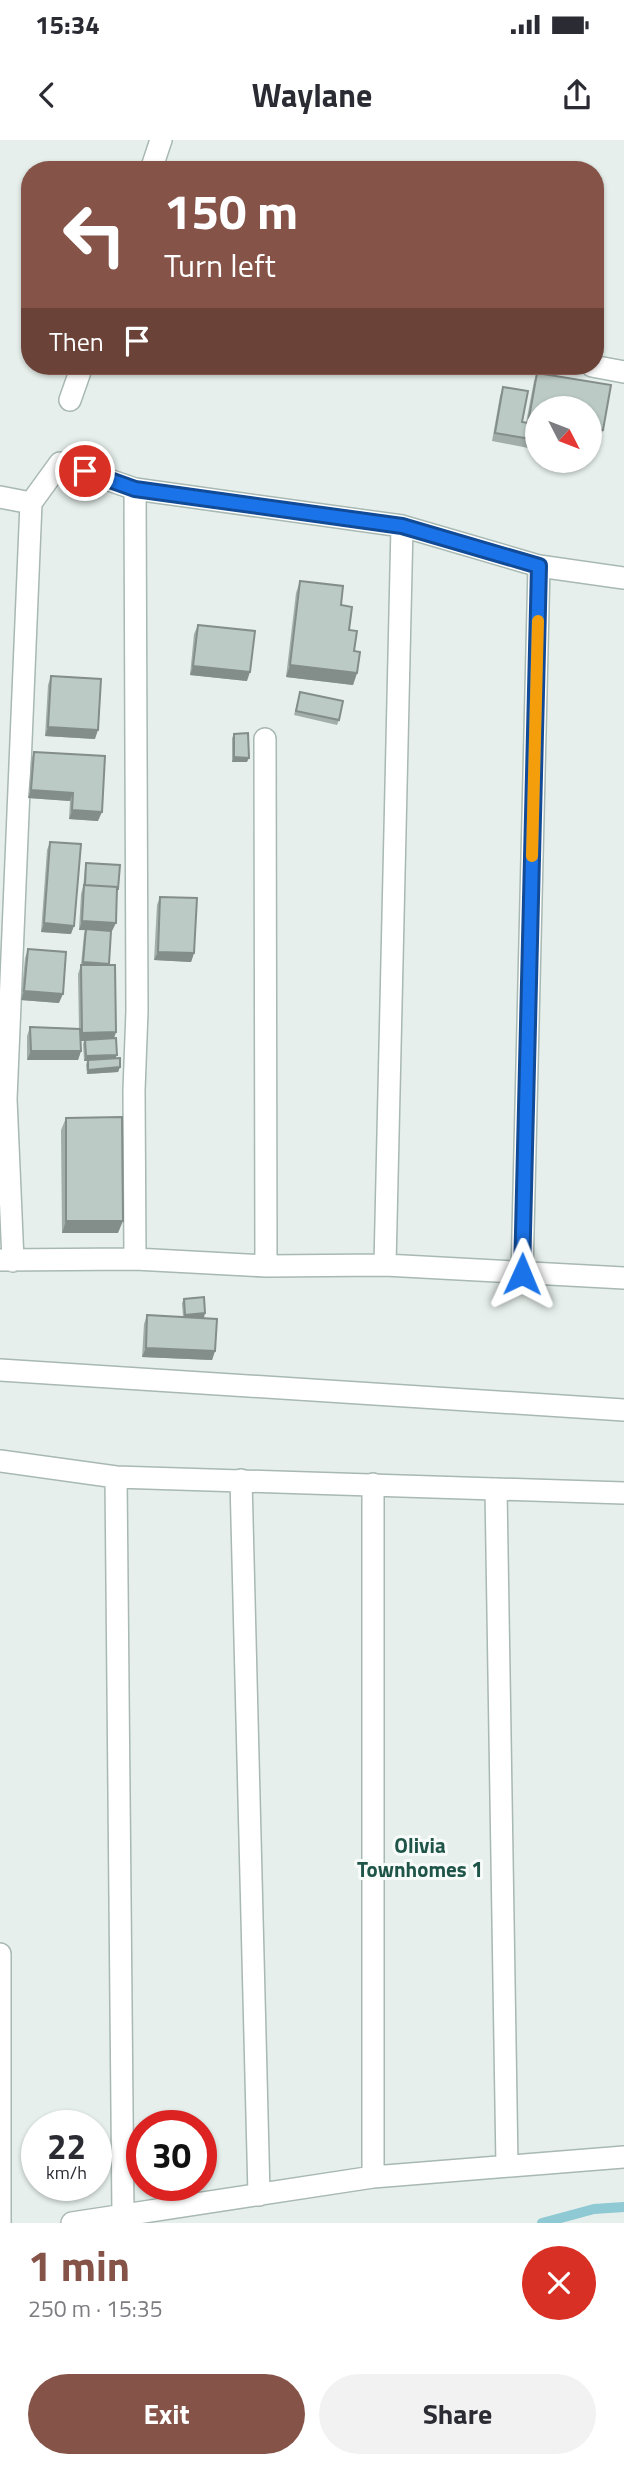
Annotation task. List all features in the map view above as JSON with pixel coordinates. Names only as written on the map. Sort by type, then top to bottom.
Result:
[{"type":"street","points":[[154,161],[161,140]]},
{"type":"street","points":[[604,368],[624,372]]},
{"type":"street","points":[[71,400],[79,375]]},
{"type":"street","points":[[624,578],[539,566],[402,526],[135,489],[60,463],[31,503],[6,1099],[6,1260],[135,1258],[266,1266],[385,1265],[624,1278]]},
{"type":"street","points":[[135,489],[135,1258]]},
{"type":"street","points":[[0,497],[31,503]]},
{"type":"street","points":[[385,1265],[402,526]]},
{"type":"street","points":[[522,1274],[539,566]]},
{"type":"street","points":[[265,739],[266,1266]]},
{"type":"street","points":[[0,1370],[624,1410]]},
{"type":"street","points":[[0,1461],[116,1477],[624,1493]]},
{"type":"street","points":[[116,1477],[123,2215]]},
{"type":"street","points":[[241,1480],[259,2194]]},
{"type":"street","points":[[373,1484],[373,2177]]},
{"type":"street","points":[[496,1489],[507,2166]]},
{"type":"street","points":[[0,1954],[1,2223]]},
{"type":"street","points":[[72,2223],[373,2177],[624,2157]]},
{"type":"building","points":[[537,375],[611,385],[603,430],[602,396],[533,396]]},
{"type":"building","points":[[503,387],[528,391],[522,422],[525,422],[525,438],[495,433]]},
{"type":"building","points":[[300,581],[343,586],[341,605],[352,607],[349,630],[357,631],[354,651],[360,652],[357,673],[290,665]]},
{"type":"building","points":[[198,625],[255,631],[250,672],[193,666]]},
{"type":"building","points":[[51,676],[101,679],[98,730],[48,727]]},
{"type":"building","points":[[300,692],[343,701],[339,720],[296,711]]},
{"type":"building","points":[[248,733],[249,758],[234,757],[234,734]]},
{"type":"building","points":[[34,752],[105,756],[102,812],[72,810],[73,793],[31,790]]},
{"type":"building","points":[[50,842],[81,844],[74,926],[44,923]]},
{"type":"building","points":[[86,863],[120,865],[118,889],[85,885]]},
{"type":"building","points":[[84,885],[117,887],[116,923],[82,921]]},
{"type":"building","points":[[160,897],[197,898],[194,953],[158,952]]},
{"type":"building","points":[[86,929],[111,931],[109,964],[83,962]]},
{"type":"building","points":[[28,949],[66,952],[63,994],[24,991]]},
{"type":"building","points":[[81,965],[115,965],[116,1032],[82,1033]]},
{"type":"building","points":[[30,1027],[80,1029],[81,1051],[31,1051]]},
{"type":"building","points":[[116,1038],[117,1055],[86,1056],[85,1040]]},
{"type":"building","points":[[120,1058],[120,1067],[88,1070],[88,1060]]},
{"type":"building","points":[[122,1117],[123,1221],[66,1221],[66,1118]]},
{"type":"building","points":[[204,1297],[205,1313],[185,1315],[184,1299]]},
{"type":"building","points":[[147,1315],[217,1319],[215,1351],[146,1348]]},
{"type":"waterway","points":[[542,2223],[594,2209],[624,2207]]},
{"type":"slow traffic","points":[[532,856],[538,621]]},
{"type":"district","name":"Olivia Townhomes 1","points":[[420,1857]]},
{"type":"route","points":[[85,471],[135,489],[402,526],[539,566],[522,1274]]}]
